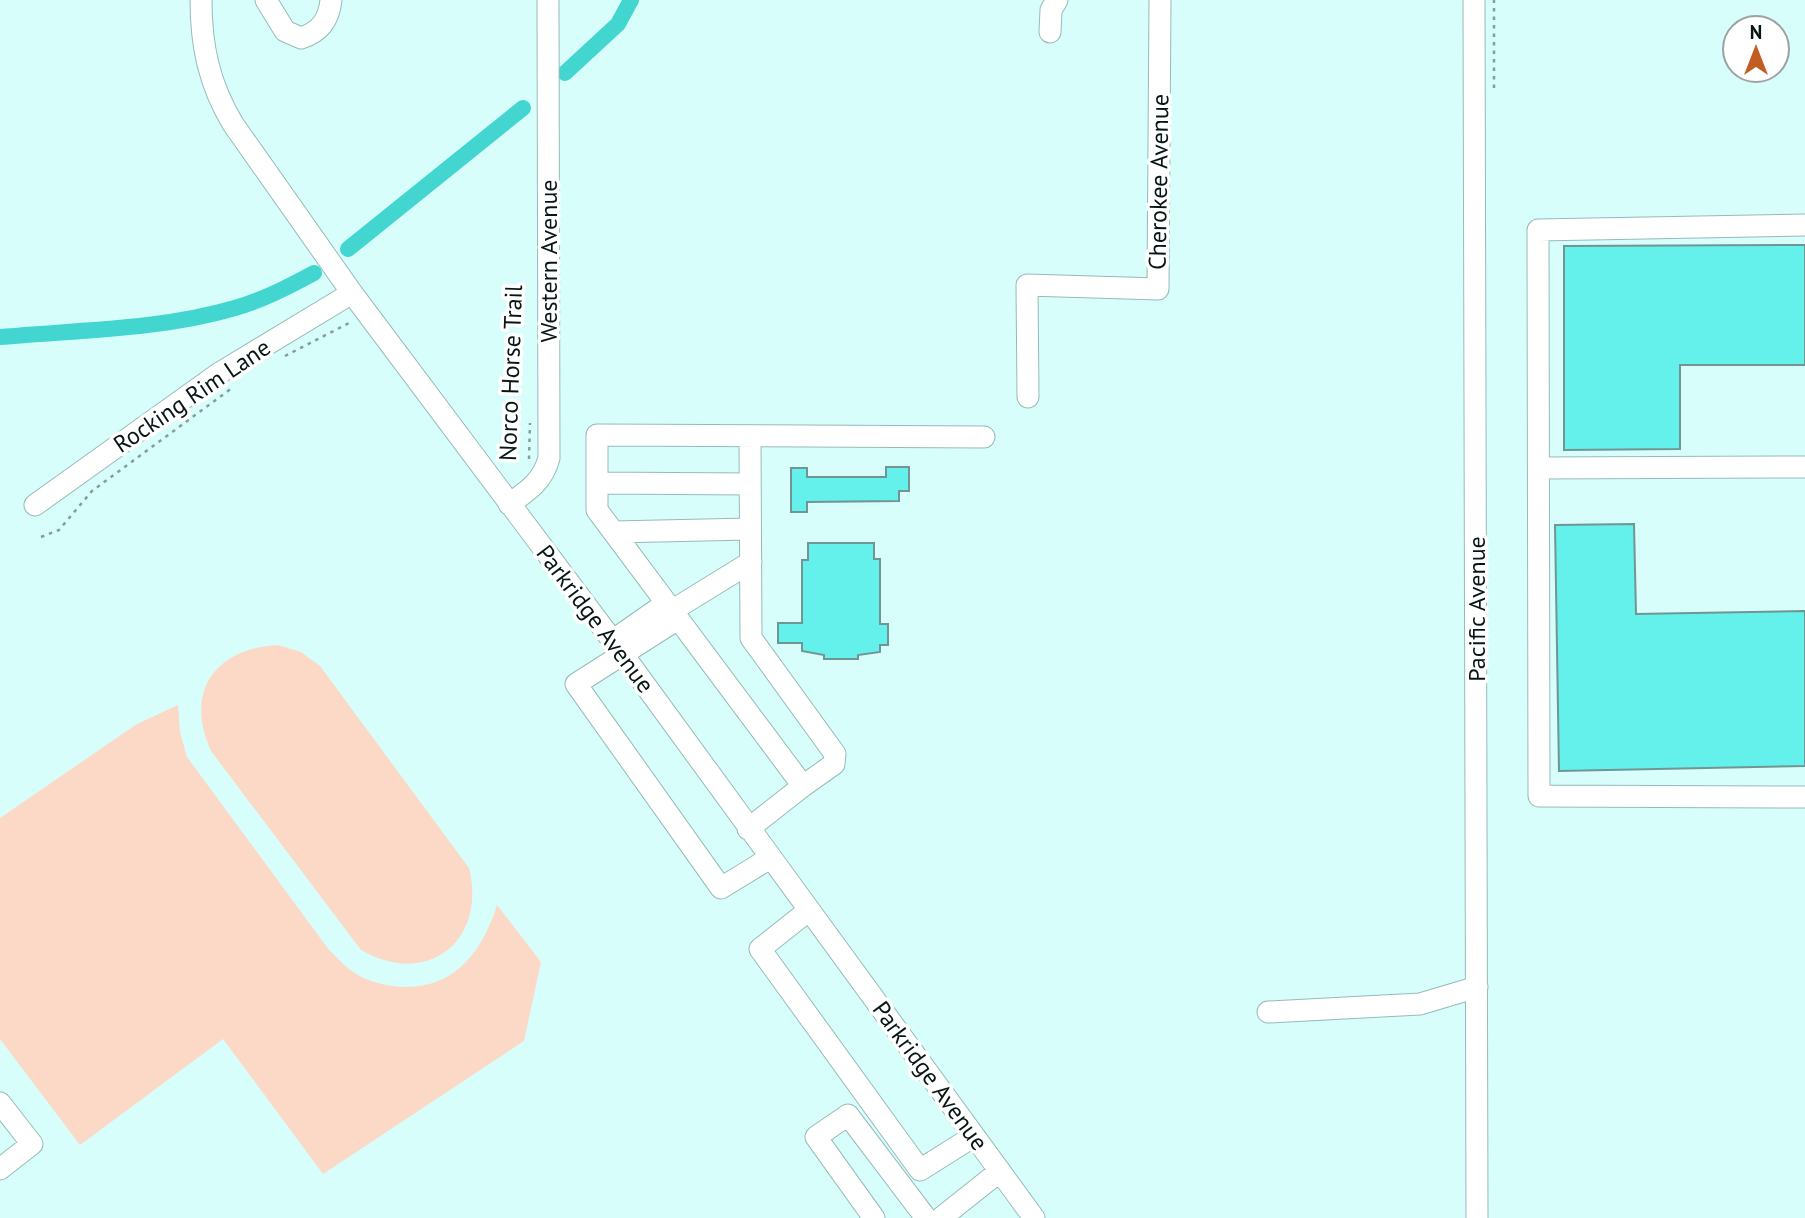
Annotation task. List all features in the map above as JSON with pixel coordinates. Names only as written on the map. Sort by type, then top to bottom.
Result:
[{"type":"street","name":"Parkridge Avenue","points":[[201,0],[202,46],[219,101],[365,311],[618,649],[1034,1218]]},
{"type":"street","points":[[266,0],[285,31],[301,38],[315,33],[330,15],[331,0]]},
{"type":"street","name":"Western Avenue","points":[[509,504],[529,491],[545,474],[548,457],[548,0]]},
{"type":"street","points":[[1050,32],[1051,10],[1057,0]]},
{"type":"street","name":"Cherokee Avenue","points":[[1028,397],[1027,285],[1158,289],[1160,0]]},
{"type":"street","name":"Pacific Avenue","points":[[1474,0],[1478,1218]]},
{"type":"street","points":[[1805,225],[1538,230],[1539,796],[1805,797]]},
{"type":"street","name":"Rocking Rim Lane","points":[[35,505],[218,374],[352,293]]},
{"type":"street","points":[[803,786],[597,509],[597,435],[984,437]]},
{"type":"street","points":[[748,829],[834,764],[835,754],[751,638],[750,436]]},
{"type":"street","points":[[1539,468],[1805,467]]},
{"type":"street","points":[[597,483],[750,484]]},
{"type":"street","points":[[614,532],[750,529]]},
{"type":"street","points":[[751,562],[673,610],[670,624],[618,649],[576,684],[721,888],[770,858]]},
{"type":"street","points":[[808,911],[760,949],[920,1170],[974,1136]]},
{"type":"street","points":[[1268,1012],[1420,1004],[1477,987]]},
{"type":"street","points":[[0,1103],[32,1144],[0,1169]]},
{"type":"street","points":[[874,1218],[816,1138],[848,1115],[926,1218]]},
{"type":"street","points":[[941,1218],[1000,1171]]},
{"type":"path","points":[[275,361],[348,325],[365,311]]},
{"type":"path","points":[[41,537],[59,530],[92,491],[239,382]]},
{"type":"path","name":"Norco Horse Trail","points":[[529,462],[530,422]]},
{"type":"shaded area","points":[[278,645],[301,652],[320,666],[469,868],[472,894],[469,917],[460,936],[446,951],[429,960],[408,964],[385,960],[361,950],[211,751],[201,710],[204,692],[211,677],[222,664],[237,655],[256,648]]},
{"type":"shaded area","points":[[178,705],[180,732],[187,757],[329,950],[353,972],[371,981],[404,987],[422,986],[438,981],[453,973],[475,951],[497,905],[541,962],[524,1041],[323,1174],[223,1039],[80,1145],[0,1039],[0,818],[137,724]]},
{"type":"building","points":[[1805,245],[1805,365],[1680,365],[1680,449],[1564,450],[1564,246]]},
{"type":"building","points":[[886,467],[909,467],[909,491],[899,491],[899,501],[807,502],[807,512],[791,512],[791,468],[807,468],[807,477],[886,477]]},
{"type":"building","points":[[1634,524],[1636,614],[1805,611],[1805,766],[1559,771],[1555,525]]},
{"type":"building","points":[[808,543],[874,543],[874,559],[880,559],[880,624],[888,624],[888,645],[880,645],[880,652],[858,655],[858,659],[824,659],[824,655],[802,651],[802,643],[778,643],[778,623],[802,623],[802,560],[808,560]]},
{"type":"waterway","points":[[565,73],[618,24],[631,0]]},
{"type":"waterway","points":[[348,249],[523,108]]},
{"type":"waterway","points":[[0,337],[148,325],[207,315],[255,301],[314,273]]}]
